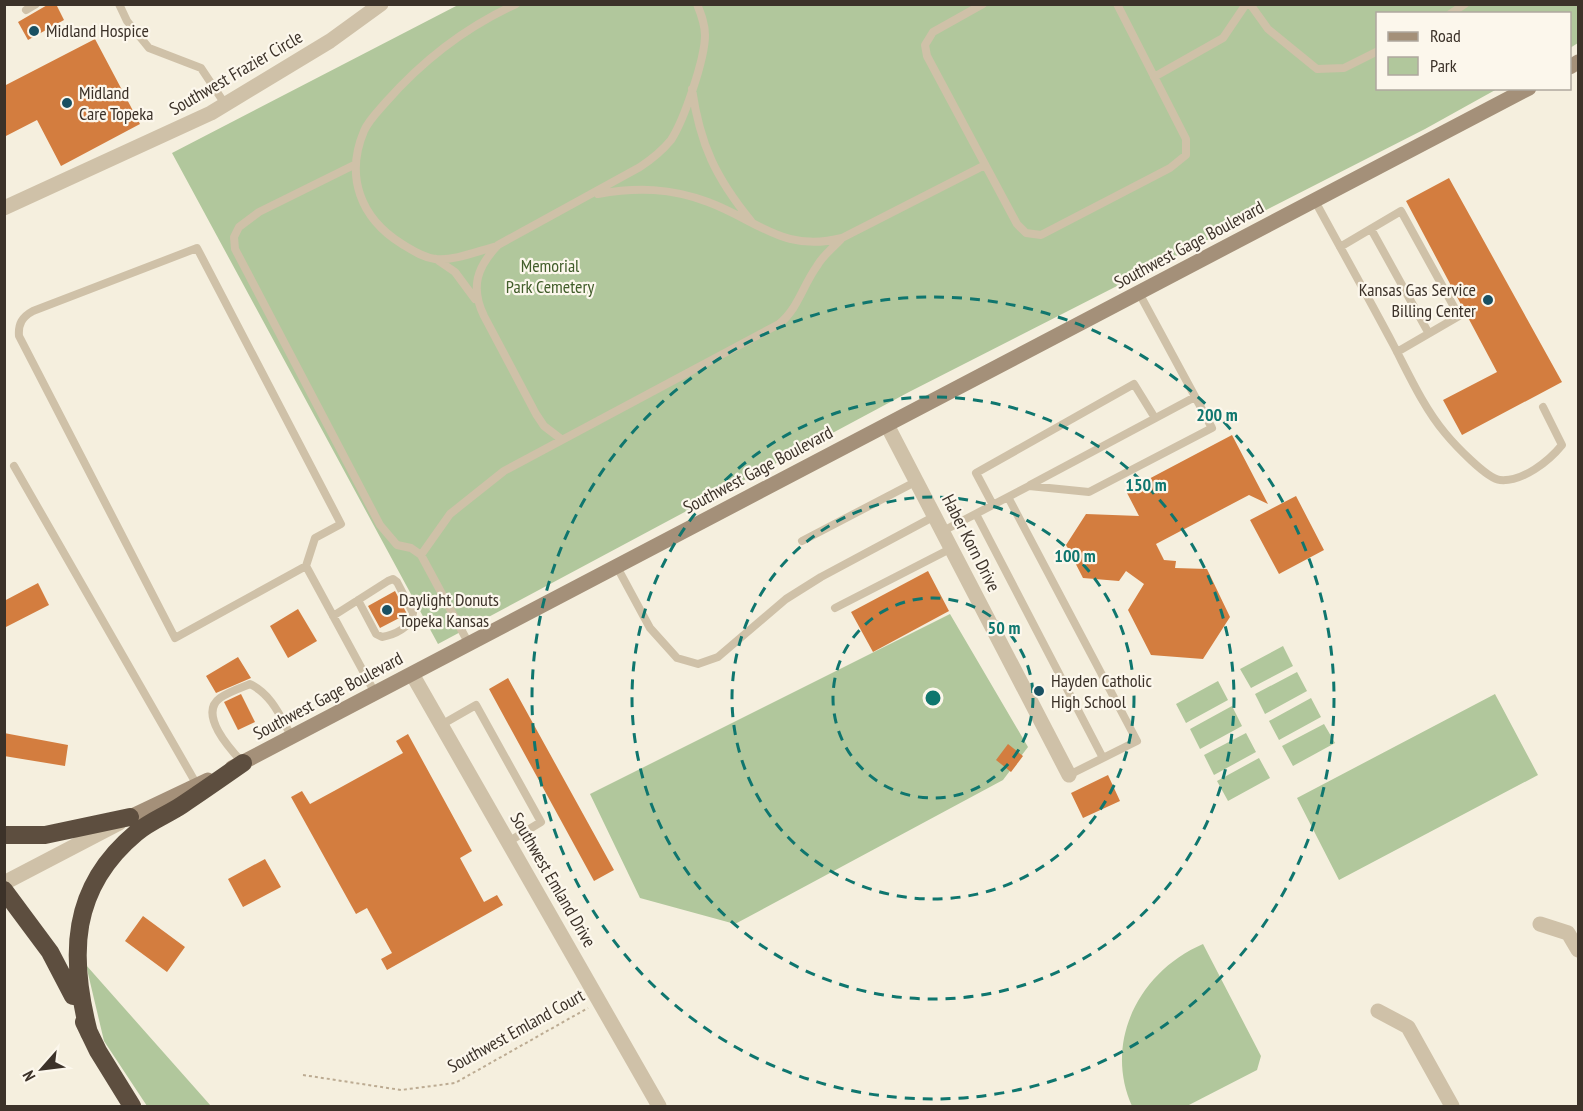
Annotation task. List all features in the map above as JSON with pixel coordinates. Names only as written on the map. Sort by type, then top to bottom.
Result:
[{"type":"highway","points":[[89,1033],[79,995],[76,961],[82,919],[96,878],[138,831],[243,763]]},
{"type":"highway","points":[[4,835],[45,835],[130,817]]},
{"type":"highway","points":[[4,890],[65,976],[89,1033],[132,1107]]},
{"type":"main road","name":"Southwest Gage Boulevard","points":[[130,817],[243,763],[1525,90]]},
{"type":"street","name":"Southwest Frazier Circle","points":[[4,208],[149,144],[225,104],[330,41],[381,4]]},
{"type":"street","name":"Haber Korn Drive","points":[[887,425],[1069,775]]},
{"type":"street","name":"Southwest Emland Drive","points":[[412,674],[600,1001],[658,1107]]},
{"type":"street","name":"Southwest Gage Boulevard","points":[[4,883],[130,817]]},
{"type":"street","points":[[1540,924],[1568,933],[1578,950]]},
{"type":"street","points":[[1378,1011],[1408,1027],[1452,1107]]},
{"type":"lane","points":[[26,10],[36,4]]},
{"type":"lane","points":[[119,4],[127,21],[149,48],[201,68],[225,104]]},
{"type":"lane","points":[[516,4],[469,29],[410,75],[365,129],[354,165],[356,181],[372,220],[392,238],[417,253],[435,259],[455,272],[477,303],[536,414],[544,426],[561,439]]},
{"type":"lane","points":[[435,259],[466,255],[498,245],[591,196],[656,157],[675,132],[704,52],[705,34],[697,4]]},
{"type":"lane","points":[[983,4],[933,32],[925,45],[927,56],[1017,224],[1032,236],[1041,235],[1160,173],[1181,161],[1188,148],[1186,139],[1117,4]]},
{"type":"lane","points":[[1154,77],[1223,38],[1248,4],[1268,29],[1317,69],[1344,68],[1376,52]]},
{"type":"lane","points":[[692,87],[696,116],[714,170],[754,224]]},
{"type":"lane","points":[[354,165],[248,219],[234,237],[235,249],[380,525],[397,545],[411,548],[421,555],[469,644]]},
{"type":"lane","points":[[591,196],[628,189],[653,189],[708,202],[784,238],[802,243],[822,243],[842,238],[985,165]]},
{"type":"lane","points":[[1315,201],[1444,432],[1486,473],[1499,480],[1529,472],[1555,454],[1562,445],[1542,407]]},
{"type":"lane","points":[[1340,248],[1401,211],[1459,316],[1397,351]]},
{"type":"lane","points":[[1371,229],[1428,332]]},
{"type":"lane","points":[[421,555],[450,514],[477,490],[504,471],[779,324],[788,317],[796,305],[818,264],[842,238]]},
{"type":"lane","points":[[477,303],[477,272],[498,245]]},
{"type":"lane","points":[[306,566],[176,638],[19,336],[19,328],[26,315],[197,248],[341,524],[315,538],[306,566],[375,693]]},
{"type":"lane","points":[[1029,486],[1089,492],[1212,428],[1139,293]]},
{"type":"lane","points":[[993,505],[976,473],[1134,384],[1155,418]]},
{"type":"lane","points":[[943,531],[1195,397]]},
{"type":"lane","points":[[14,466],[197,785]]},
{"type":"lane","points":[[802,541],[917,481]]},
{"type":"lane","points":[[1008,497],[1137,741],[1069,775]]},
{"type":"lane","points":[[976,514],[1103,758]]},
{"type":"lane","points":[[617,567],[650,628],[677,658],[698,664],[718,657],[786,599],[821,577],[935,516]]},
{"type":"lane","points":[[835,608],[952,548]]},
{"type":"lane","points":[[333,616],[358,600],[393,579],[397,582],[414,613],[413,619],[409,625],[381,637],[376,634],[358,600]]},
{"type":"lane","points":[[243,763],[230,749],[214,722],[213,710],[218,699],[250,684],[260,689],[273,703],[292,737]]},
{"type":"lane","points":[[441,725],[476,705],[541,822],[508,842]]},
{"type":"path","name":"Southwest Emland Court","points":[[303,1075],[401,1090],[455,1083],[600,1001]]},
{"type":"green space","name":"Memorial Park Cemetery","points":[[458,5],[1578,5],[1578,43],[1571,47],[1571,12],[1376,12],[1376,90],[1495,90],[1425,129],[909,392],[438,644],[172,153]]},
{"type":"green space","points":[[950,614],[1028,747],[1003,780],[735,924],[640,898],[590,794]]},
{"type":"green space","points":[[1283,646],[1293,666],[1251,688],[1240,669]]},
{"type":"green space","points":[[1297,672],[1307,691],[1265,714],[1255,694]]},
{"type":"green space","points":[[1218,681],[1228,700],[1186,723],[1176,704]]},
{"type":"green space","points":[[1495,694],[1538,775],[1339,880],[1297,798]]},
{"type":"green space","points":[[1311,698],[1321,717],[1279,740],[1269,721]]},
{"type":"green space","points":[[1232,706],[1242,726],[1200,749],[1190,729]]},
{"type":"green space","points":[[1324,724],[1335,743],[1293,766],[1282,746]]},
{"type":"green space","points":[[1246,733],[1256,752],[1214,775],[1204,755]]},
{"type":"green space","points":[[1259,758],[1270,778],[1228,801],[1217,781]]},
{"type":"green space","points":[[1203,944],[1261,1056],[1257,1070],[1187,1106],[1132,1106],[1124,1081],[1122,1057],[1125,1033],[1133,1011],[1145,990],[1161,972],[1181,956]]},
{"type":"green space","points":[[86,965],[211,1106],[147,1106],[104,1041]]},
{"type":"building","name":"Midland Hospice","points":[[49,4],[56,4],[64,20],[28,40],[18,22]]},
{"type":"building","name":"Midland Care Topeka","points":[[95,39],[140,124],[61,166],[37,120],[4,137],[4,86]]},
{"type":"building","name":"Kansas Gas Service Billing Center","points":[[1449,178],[1562,382],[1462,435],[1443,400],[1497,372],[1406,201]]},
{"type":"building","points":[[1232,435],[1268,504],[1249,495],[1156,544],[1164,560],[1176,561],[1175,568],[1207,569],[1230,617],[1203,659],[1151,655],[1128,610],[1144,584],[1126,571],[1119,581],[1083,578],[1066,545],[1086,514],[1139,516],[1126,491]]},
{"type":"building","points":[[1296,496],[1324,550],[1279,574],[1250,520]]},
{"type":"building","points":[[928,571],[949,611],[873,652],[851,612]]},
{"type":"building","points":[[38,583],[49,605],[4,628],[4,601]]},
{"type":"building","name":"Daylight Donuts Topeka Kansas","points":[[395,591],[407,614],[380,628],[368,606]]},
{"type":"building","points":[[298,609],[317,641],[288,658],[270,626]]},
{"type":"building","points":[[238,657],[251,678],[216,693],[206,676]]},
{"type":"building","points":[[508,678],[614,870],[594,881],[489,689]]},
{"type":"building","points":[[241,694],[255,722],[238,730],[224,702]]},
{"type":"building","points":[[4,733],[68,745],[65,766],[4,756]]},
{"type":"building","points":[[408,734],[472,851],[460,858],[484,902],[497,895],[503,905],[387,970],[381,959],[392,953],[367,908],[356,914],[291,797],[302,791],[310,804],[403,753],[396,741]]},
{"type":"building","points":[[1008,744],[1023,756],[1011,772],[996,760]]},
{"type":"building","points":[[1108,775],[1120,801],[1083,818],[1071,793]]},
{"type":"building","points":[[265,859],[281,887],[243,907],[228,879]]},
{"type":"building","points":[[143,916],[185,947],[167,972],[125,941]]},
{"type":"place","name":"Midland Hospice","points":[[34,31]]},
{"type":"place","name":"Midland Care Topeka","points":[[67,103]]},
{"type":"place","name":"Kansas Gas Service Billing Center","points":[[1488,300]]},
{"type":"place","name":"Daylight Donuts Topeka Kansas","points":[[387,610]]},
{"type":"place","name":"Hayden Catholic High School","points":[[1039,691]]}]
